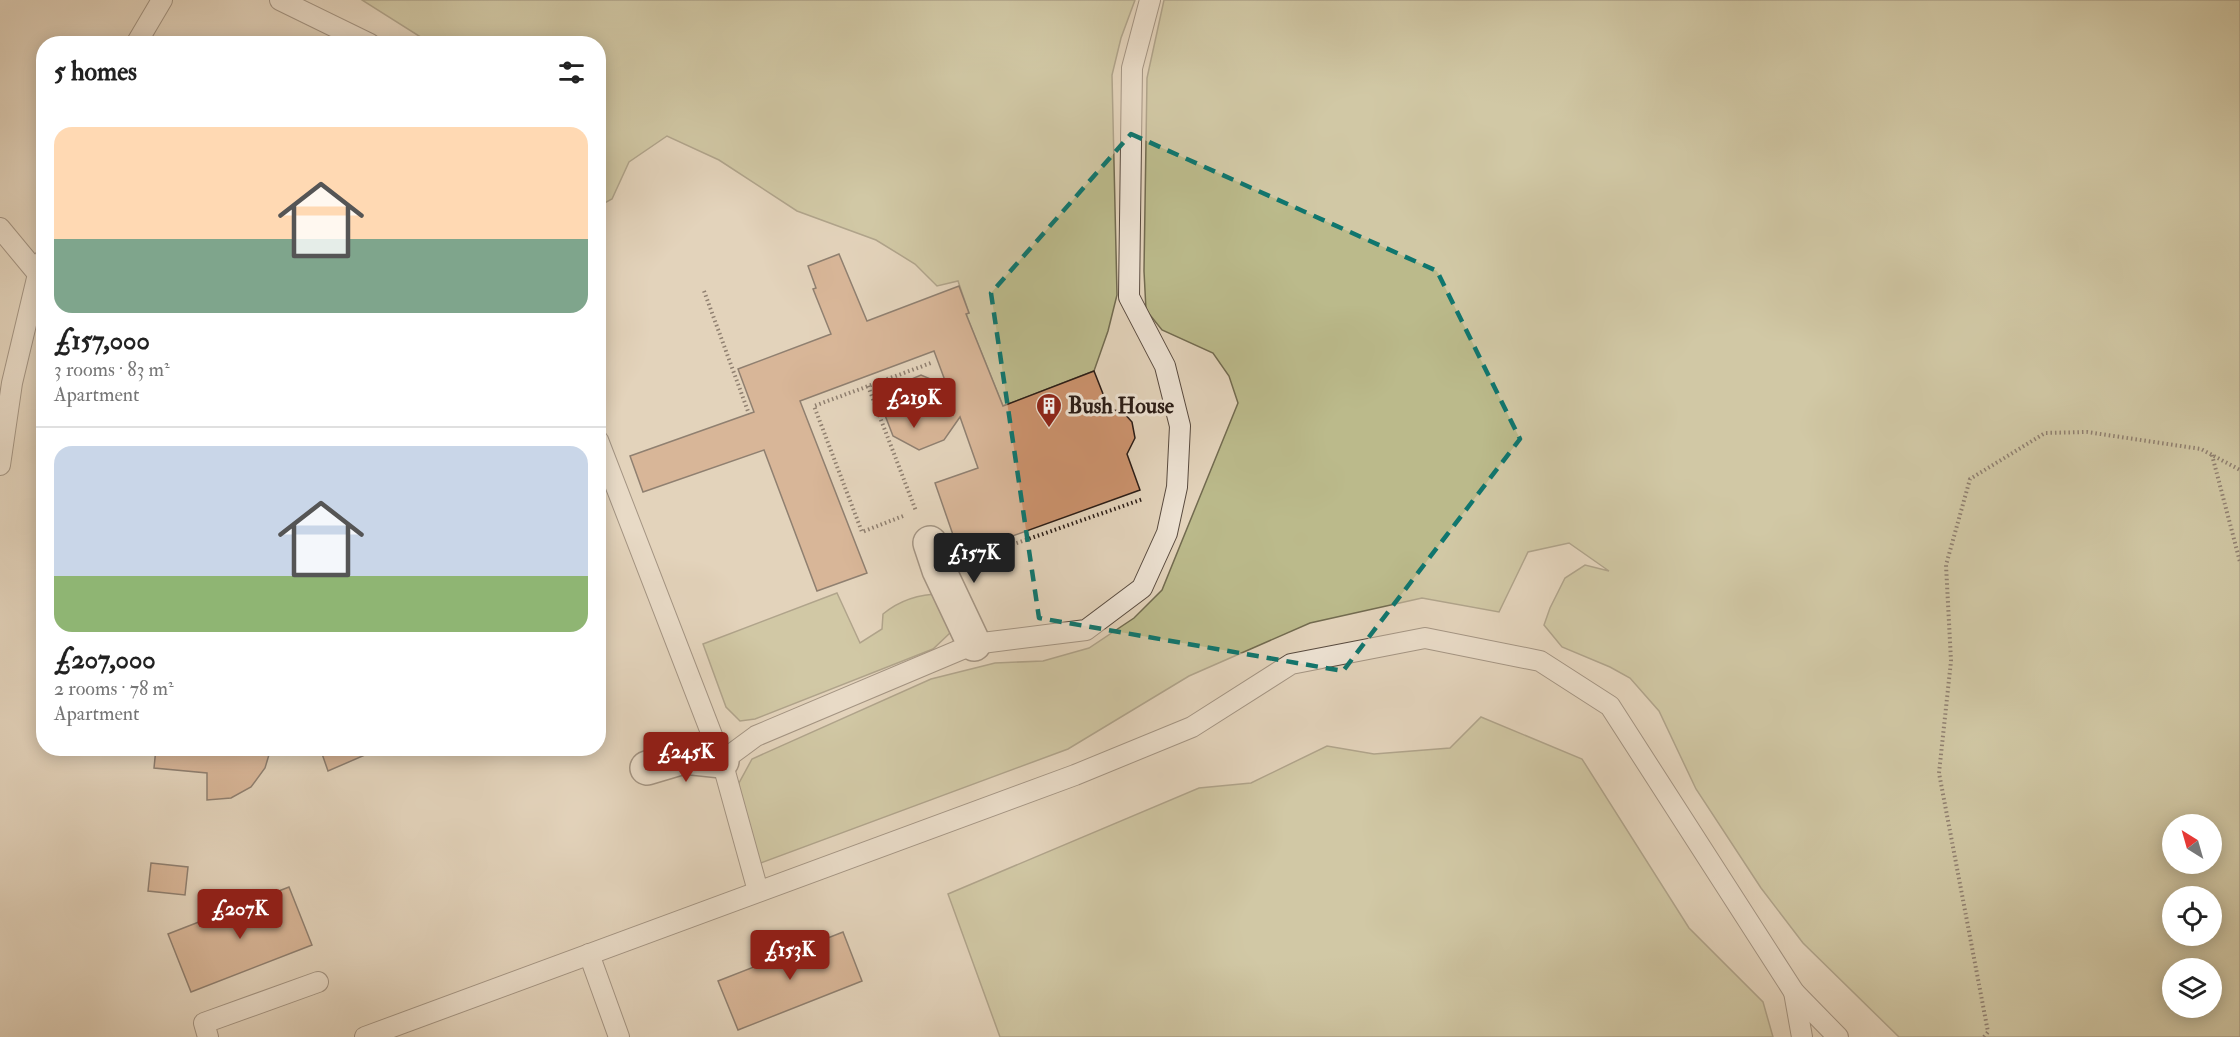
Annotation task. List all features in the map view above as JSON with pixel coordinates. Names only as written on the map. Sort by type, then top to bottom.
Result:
[{"type":"street","points":[[934,557],[974,644]]},
{"type":"street","points":[[647,768],[684,757],[722,761]]},
{"type":"lane","points":[[141,36],[162,0]]},
{"type":"lane","points":[[280,0],[354,36]]},
{"type":"lane","points":[[722,761],[756,736],[974,644],[1086,630],[1142,588],[1167,533],[1177,487],[1180,426],[1166,366],[1130,297],[1132,68],[1150,0]]},
{"type":"lane","points":[[0,228],[36,261]]},
{"type":"lane","points":[[0,465],[12,383],[36,286]]},
{"type":"lane","points":[[606,462],[722,761],[758,891]]},
{"type":"lane","points":[[365,1037],[1075,775],[1192,727],[1291,664],[1425,638],[1540,661],[1610,706],[1794,992],[1838,1037]]},
{"type":"lane","points":[[589,954],[619,1037]]},
{"type":"lane","points":[[208,1037],[204,1023],[318,982]]},
{"type":"lane","points":[[1794,992],[1802,1037]]},
{"type":"path","points":[[704,291],[749,414]]},
{"type":"path","points":[[916,511],[862,532],[814,406],[931,363]]},
{"type":"path","points":[[868,386],[934,557],[1177,487]]},
{"type":"path","points":[[1984,1037],[1988,1032],[1939,773],[1951,661],[1947,565],[1970,479],[2045,433],[2087,432],[2201,449],[2240,470]]},
{"type":"path","points":[[2212,455],[2240,562]]},
{"type":"highlighted area","points":[[1131,134],[1437,271],[1520,439],[1343,671],[1039,618],[991,293]]},
{"type":"shaded area","points":[[362,0],[1135,0],[1121,38],[1112,75],[1117,295],[1108,331],[1094,371],[1003,406],[966,314],[969,313],[958,281],[937,286],[915,264],[876,240],[797,211],[719,160],[667,136],[629,162],[612,199],[606,202],[606,36],[419,36]]},
{"type":"shaded area","points":[[1164,0],[2240,0],[2240,1037],[1899,1037],[1803,943],[1761,888],[1696,789],[1659,711],[1630,678],[1562,647],[1544,625],[1565,578],[1585,565],[1609,571],[1569,543],[1528,552],[1499,612],[1422,598],[1310,623],[1189,676],[1068,749],[758,864],[740,818],[739,783],[752,759],[931,679],[995,663],[1043,661],[1089,648],[1134,618],[1162,590],[1238,403],[1229,376],[1213,353],[1162,330],[1146,310],[1144,271],[1147,78]]},
{"type":"shaded area","points":[[837,593],[860,643],[882,629],[883,614],[889,609],[925,595],[941,594],[948,603],[950,633],[933,649],[755,719],[740,721],[726,707],[703,644]]},
{"type":"shaded area","points":[[1481,717],[1582,759],[1689,928],[1763,1002],[1773,1037],[1000,1037],[948,894],[1199,788],[1251,783],[1327,746],[1374,754],[1450,748]]},
{"type":"building","name":"Bush House","points":[[839,254],[867,321],[959,286],[969,313],[966,314],[1003,406],[1094,371],[1109,409],[1123,412],[1132,422],[1135,438],[1127,454],[1140,490],[960,555],[935,483],[978,468],[960,417],[944,440],[919,450],[893,436],[883,410],[895,386],[921,375],[947,386],[934,351],[800,401],[867,573],[817,591],[764,450],[643,492],[630,456],[754,412],[738,369],[831,334],[813,289],[816,288],[808,266]]},
{"type":"building","points":[[155,756],[269,756],[265,768],[251,787],[231,798],[207,800],[207,773],[154,768]]},
{"type":"building","points":[[323,756],[363,756],[328,771]]},
{"type":"building","points":[[151,863],[188,867],[185,895],[148,891]]},
{"type":"building","points":[[289,887],[312,945],[191,992],[168,934]]},
{"type":"building","points":[[843,932],[862,981],[738,1030],[718,981]]},
{"type":"place","name":"Bush House","points":[[1049,429]]}]
